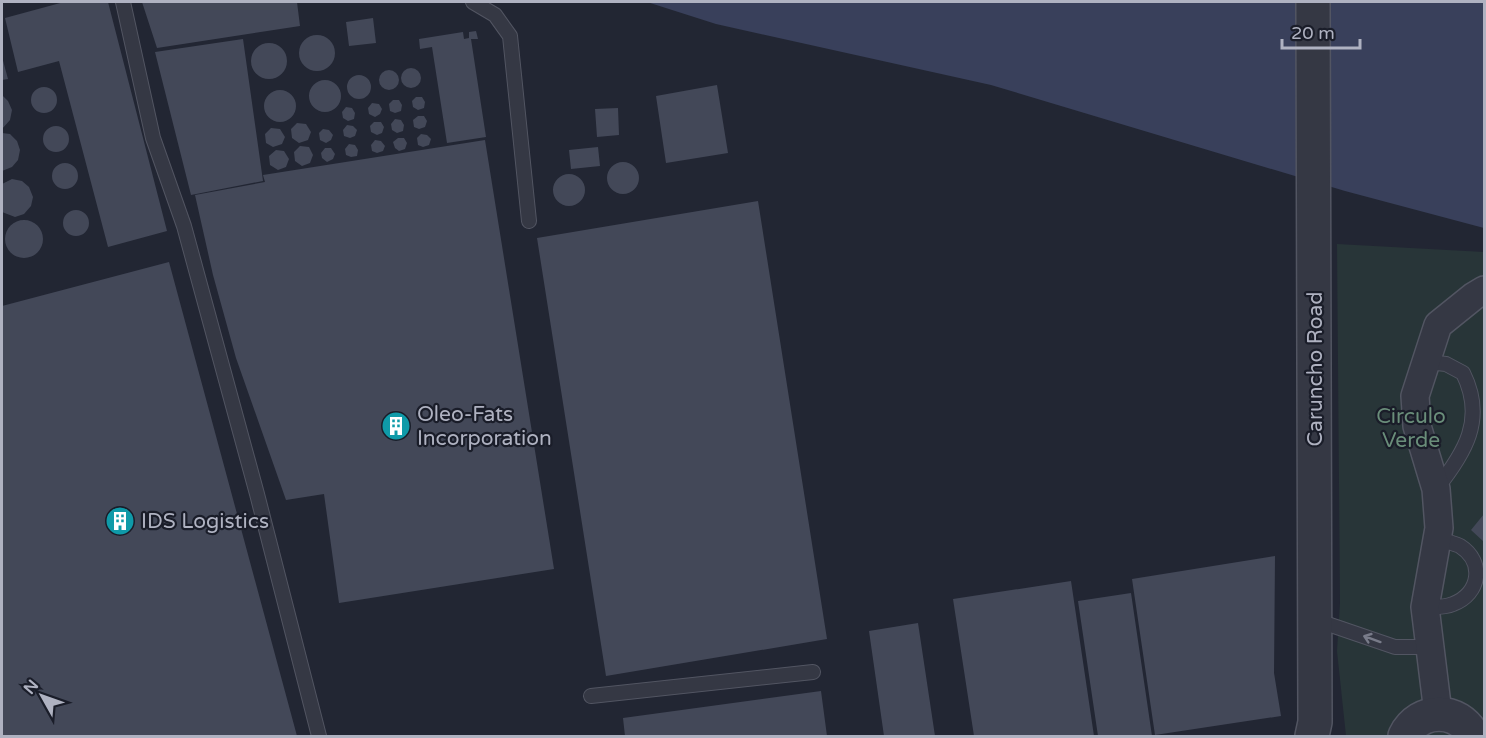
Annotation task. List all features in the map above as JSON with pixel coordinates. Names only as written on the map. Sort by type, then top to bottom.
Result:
[{"type":"street","name":"Caruncho Road","points":[[1312,736],[1315,722],[1313,619],[1316,426],[1313,2]]},
{"type":"street","points":[[1438,713],[1425,607],[1438,538],[1436,489],[1417,426],[1415,396],[1438,325],[1474,296],[1485,291]]},
{"type":"street","points":[[1405,736],[1419,719],[1438,713],[1456,718],[1470,730],[1473,736]]},
{"type":"lane","points":[[123,2],[153,138],[184,226],[257,494],[318,736]]},
{"type":"lane","points":[[473,2],[495,15],[510,36],[529,221]]},
{"type":"lane","points":[[1427,362],[1446,364],[1463,374],[1475,408],[1466,445],[1458,462],[1436,489]]},
{"type":"lane","points":[[1425,607],[1452,605],[1462,600],[1477,577],[1476,565],[1468,554],[1459,546],[1438,538]]},
{"type":"lane","points":[[1313,619],[1395,648],[1429,647]]},
{"type":"lane","points":[[591,696],[813,672]]},
{"type":"green space","name":"Circulo Verde","points":[[1337,244],[1484,252],[1484,736],[1346,736],[1337,651],[1340,603]]},
{"type":"water","points":[[647,2],[1484,2],[1484,228],[1345,191],[991,85],[716,24]]},
{"type":"building","points":[[64,2],[108,2],[167,231],[108,247],[59,61],[18,72],[5,18]]},
{"type":"building","points":[[142,2],[297,2],[300,26],[157,48]]},
{"type":"building","points":[[373,18],[376,43],[349,46],[346,22]]},
{"type":"building","points":[[476,31],[478,39],[471,39],[486,137],[447,143],[432,47],[420,49],[419,39],[463,32],[464,39],[469,38],[469,32]]},
{"type":"building","points":[[317,35],[330,40],[335,53],[330,66],[317,71],[304,66],[299,53],[304,40]]},
{"type":"building","points":[[243,39],[263,181],[191,195],[155,52]]},
{"type":"building","points":[[269,43],[282,48],[287,61],[282,74],[269,79],[256,74],[251,61],[256,48]]},
{"type":"building","points":[[2,57],[8,79],[2,80]]},
{"type":"building","points":[[411,68],[418,71],[421,78],[418,85],[411,88],[404,85],[401,78],[404,71]]},
{"type":"building","points":[[389,70],[396,73],[399,80],[396,87],[389,90],[382,87],[379,80],[382,73]]},
{"type":"building","points":[[359,75],[364,76],[370,82],[370,92],[364,98],[359,99],[354,98],[348,92],[347,87],[348,82],[354,76]]},
{"type":"building","points":[[325,80],[337,84],[341,96],[337,108],[325,112],[313,108],[309,96],[313,84]]},
{"type":"building","points":[[717,85],[728,153],[666,163],[656,96]]},
{"type":"building","points":[[44,87],[53,91],[57,100],[53,109],[44,113],[35,109],[31,100],[35,91]]},
{"type":"building","points":[[280,90],[292,94],[296,106],[292,118],[280,122],[268,118],[264,106],[268,94]]},
{"type":"building","points":[[2,95],[12,110],[10,120],[2,129]]},
{"type":"building","points":[[416,97],[422,97],[425,102],[424,108],[418,110],[413,107],[412,101]]},
{"type":"building","points":[[393,100],[399,100],[402,105],[401,111],[395,113],[390,111],[389,104]]},
{"type":"building","points":[[372,103],[379,104],[382,109],[375,117],[369,114],[368,108]]},
{"type":"building","points":[[346,107],[352,108],[355,113],[354,119],[348,121],[343,118],[342,112]]},
{"type":"building","points":[[618,108],[619,135],[597,137],[595,109]]},
{"type":"building","points":[[418,116],[424,116],[427,121],[425,127],[419,129],[414,127],[413,120]]},
{"type":"building","points":[[395,119],[401,120],[404,125],[403,131],[397,133],[392,130],[391,124]]},
{"type":"building","points":[[374,122],[381,122],[384,127],[382,133],[377,135],[371,132],[370,126]]},
{"type":"building","points":[[297,123],[306,124],[311,132],[308,140],[299,143],[292,138],[291,129]]},
{"type":"building","points":[[347,125],[357,130],[355,136],[350,138],[344,136],[343,130]]},
{"type":"building","points":[[56,126],[65,130],[69,139],[65,148],[56,152],[47,148],[43,139],[47,130]]},
{"type":"building","points":[[271,128],[280,129],[285,137],[282,144],[273,147],[266,143],[265,134]]},
{"type":"building","points":[[323,129],[329,130],[333,135],[326,143],[320,140],[319,133]]},
{"type":"building","points":[[2,133],[10,134],[17,141],[20,150],[18,160],[12,167],[2,171]]},
{"type":"building","points":[[421,134],[431,139],[429,145],[423,147],[418,145],[417,138]]},
{"type":"building","points":[[398,138],[404,138],[407,143],[405,149],[399,151],[393,142]]},
{"type":"building","points":[[375,140],[381,141],[385,146],[383,151],[377,153],[372,151],[371,145]]},
{"type":"building","name":"Oleo-Fats Incorporation","points":[[485,140],[554,569],[339,603],[324,494],[286,500],[236,358],[213,275],[195,195],[265,182],[263,175]]},
{"type":"building","points":[[349,144],[355,145],[358,150],[357,156],[346,155],[345,149]]},
{"type":"building","points":[[300,146],[309,147],[313,155],[310,163],[302,166],[295,161],[294,152]]},
{"type":"building","points":[[598,147],[600,166],[571,169],[569,150]]},
{"type":"building","points":[[325,148],[331,148],[335,154],[333,159],[327,162],[322,158],[321,153]]},
{"type":"building","points":[[276,150],[284,151],[289,159],[286,167],[278,170],[270,165],[269,156]]},
{"type":"building","points":[[623,162],[635,166],[639,178],[635,190],[623,194],[611,190],[607,178],[611,166]]},
{"type":"building","points":[[65,163],[74,167],[78,176],[74,185],[65,189],[56,185],[52,176],[56,167]]},
{"type":"building","points":[[569,174],[581,178],[585,190],[581,202],[569,206],[557,202],[553,190],[557,178]]},
{"type":"building","points":[[12,179],[22,181],[29,187],[33,197],[31,206],[24,214],[15,217],[2,212],[2,184]]},
{"type":"building","points":[[758,201],[827,639],[606,676],[537,238]]},
{"type":"building","points":[[76,210],[85,214],[89,223],[85,232],[76,236],[67,232],[63,223],[67,214]]},
{"type":"building","points":[[24,220],[37,226],[43,239],[37,252],[24,258],[11,252],[5,239],[11,226]]},
{"type":"building","name":"IDS Logistics","points":[[169,262],[297,736],[2,736],[2,306]]},
{"type":"building","points":[[1484,514],[1484,542],[1471,530]]},
{"type":"building","points":[[1275,556],[1274,673],[1281,716],[1155,735],[1132,579]]},
{"type":"building","points":[[1071,581],[1094,736],[974,736],[953,599]]},
{"type":"building","points":[[1131,593],[1152,736],[1098,736],[1078,601]]},
{"type":"building","points":[[918,623],[935,736],[884,736],[869,631]]},
{"type":"building","points":[[821,691],[827,736],[625,736],[623,718]]},
{"type":"place","name":"Oleo-Fats Incorporation","points":[[396,426]]},
{"type":"place","name":"IDS Logistics","points":[[120,521]]}]
